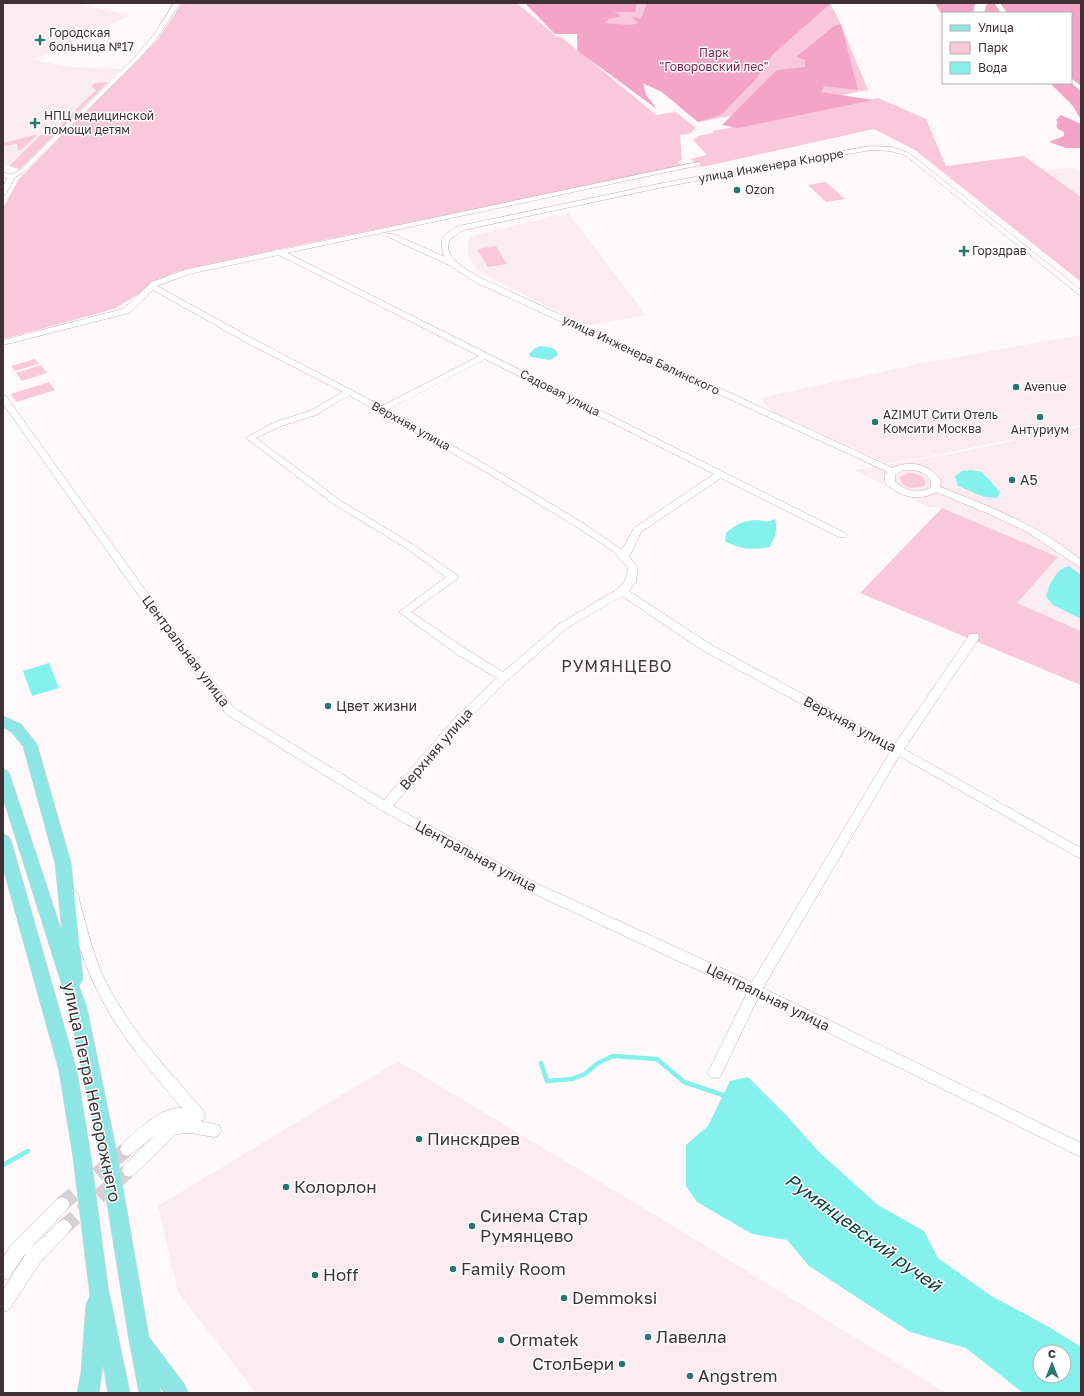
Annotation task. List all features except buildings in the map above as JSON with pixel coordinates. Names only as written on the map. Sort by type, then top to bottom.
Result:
[{"type":"main road","points":[[3,721],[16,728],[30,744],[63,863],[78,1008]]},
{"type":"main road","name":"улица Петра Непорожнего","points":[[3,775],[78,1008],[107,1148],[138,1340],[150,1393]]},
{"type":"main road","name":"улица Петра Непорожнего","points":[[3,840],[68,1071],[82,1157],[98,1288],[119,1393]]},
{"type":"main road","points":[[88,1393],[92,1373],[98,1288]]},
{"type":"main road","points":[[138,1340],[177,1393]]},
{"type":"street","points":[[3,194],[11,177],[22,171],[137,58],[155,37],[177,3]]},
{"type":"street","points":[[997,3],[1003,12]]},
{"type":"street","points":[[1072,81],[1081,89]]},
{"type":"street","name":"улица Инженера Кнорре","points":[[452,263],[444,250],[445,241],[448,236],[462,228],[668,184],[871,148],[881,148],[907,154],[1081,294]]},
{"type":"street","points":[[3,343],[126,311],[155,284],[187,272],[277,251],[537,199],[698,164]]},
{"type":"street","points":[[3,174],[11,177]]},
{"type":"street","name":"улица Инженера Балинского","points":[[390,236],[452,263],[478,280],[893,471]]},
{"type":"street","name":"Садовая улица","points":[[277,251],[842,535]]},
{"type":"street","name":"Верхняя улица","points":[[153,287],[254,343],[382,409],[489,470],[616,548],[633,567],[632,577],[628,587],[563,626],[504,677],[458,722],[386,807]]},
{"type":"street","points":[[382,409],[486,356]]},
{"type":"street","points":[[349,392],[313,413],[278,424],[250,438],[338,502],[409,546],[454,577],[404,612],[462,652],[504,677]]},
{"type":"street","name":"Центральная улица","points":[[3,398],[165,626],[230,711],[386,807],[532,887],[755,990],[1081,1150]]},
{"type":"street","points":[[905,467],[925,470],[935,478],[935,488],[924,494],[904,492],[894,487],[890,482],[890,475],[893,471],[905,467]]},
{"type":"street","points":[[624,557],[637,530],[720,474]]},
{"type":"street","points":[[935,488],[1016,523],[1052,543],[1081,565]]},
{"type":"street","name":"Верхняя улица","points":[[622,591],[706,647],[897,750],[1081,854]]},
{"type":"street","points":[[714,1072],[755,990],[897,750],[974,637]]},
{"type":"street","points":[[63,863],[96,975],[117,1015],[150,1061],[198,1115],[175,1114],[158,1123],[127,1149]]},
{"type":"street","points":[[129,1170],[172,1128],[190,1126],[214,1130]]},
{"type":"street","points":[[3,1272],[16,1252],[62,1204]]},
{"type":"street","points":[[3,1304],[33,1258],[64,1227]]},
{"type":"shaded area","points":[[3,3],[73,3],[131,15],[33,60],[72,67],[121,69],[20,169],[3,164]]},
{"type":"shaded area","points":[[1071,168],[1081,172],[1081,197],[1045,171]]},
{"type":"shaded area","points":[[568,213],[646,315],[586,326],[489,277],[478,270],[470,260],[468,249],[469,241],[472,236]]},
{"type":"shaded area","points":[[1081,335],[1081,425],[925,457],[886,463],[773,412],[760,398],[923,363]]},
{"type":"shaded area","points":[[1081,427],[1081,631],[1017,603],[1058,557],[942,508],[928,507],[854,470],[941,456]]},
{"type":"shaded area","name":"Family Room","points":[[398,1061],[660,1218],[946,1393],[256,1393],[178,1292],[158,1206]]},
{"type":"green space","points":[[182,3],[517,3],[556,36],[561,37],[577,50],[577,34],[555,34],[525,3],[830,3],[839,20],[868,90],[698,122],[662,92],[643,83],[646,95],[657,109],[585,56],[656,115],[676,112],[696,128],[689,134],[680,135],[682,160],[677,162],[683,166],[175,272],[114,309],[3,339],[3,208],[19,179],[158,39]]},
{"type":"green space","name":"Парк \"Говоровский лес\"","points":[[525,3],[637,3],[635,12],[614,12],[621,16],[609,19],[604,23],[631,25],[638,23],[631,16],[641,19],[647,3],[830,4],[772,55],[756,79],[721,115],[698,122],[662,92],[643,83],[646,95],[657,109],[578,51],[577,34],[555,34]]},
{"type":"green space","points":[[935,3],[975,3],[973,12],[942,12],[942,14]]},
{"type":"green space","points":[[987,3],[1081,3],[1081,120],[1073,106],[1051,84],[1072,84],[1072,12],[984,12]]},
{"type":"green space","points":[[841,24],[858,90],[824,86],[821,92],[873,100],[738,128],[722,125],[777,70],[805,67],[805,60],[796,57],[834,26]]},
{"type":"green space","points":[[108,82],[20,169],[9,166],[41,135],[53,132],[96,90],[91,86],[95,83]]},
{"type":"green space","points":[[878,98],[926,119],[946,166],[1024,156],[1081,197],[1081,282],[915,150],[874,129],[702,167],[690,159],[707,155],[693,140],[698,136],[713,133],[713,131]]},
{"type":"green space","points":[[1061,115],[1081,124],[1081,148],[1066,148],[1049,142],[1064,136],[1064,132],[1056,126],[1058,123],[1056,120]]},
{"type":"green space","points":[[36,136],[21,150],[18,150],[17,144],[3,146],[3,143]]},
{"type":"green space","points":[[826,182],[845,199],[826,202],[808,185]]},
{"type":"green space","points":[[496,246],[507,264],[488,267],[477,249]]},
{"type":"green space","points":[[35,359],[39,364],[15,371],[11,366]]},
{"type":"green space","points":[[41,365],[47,373],[22,381],[16,373]]},
{"type":"green space","points":[[49,382],[55,390],[16,402],[11,394]]},
{"type":"green space","points":[[908,473],[922,476],[925,480],[925,485],[914,488],[903,484],[900,477]]},
{"type":"green space","points":[[942,508],[1058,557],[1017,603],[1081,631],[1081,685],[860,593]]},
{"type":"water","points":[[541,346],[556,350],[558,355],[550,360],[531,357],[529,354],[535,348]]},
{"type":"water","points":[[971,470],[982,472],[1000,492],[997,498],[984,497],[958,486],[955,476],[962,471]]},
{"type":"water","points":[[775,519],[776,533],[770,547],[758,549],[742,548],[725,541],[726,533],[740,524],[752,520],[768,521]]},
{"type":"water","points":[[1069,566],[1081,575],[1081,619],[1053,605],[1046,597],[1054,578],[1060,570]]},
{"type":"water","points":[[49,663],[59,688],[32,696],[23,671]]},
{"type":"water","points":[[748,1077],[788,1117],[819,1152],[878,1205],[924,1231],[938,1258],[990,1295],[1049,1327],[1081,1347],[1081,1393],[1023,1393],[966,1348],[910,1332],[809,1266],[787,1240],[752,1234],[697,1202],[686,1186],[686,1145],[708,1126],[730,1081]]},
{"type":"waterway","name":"Румянцевский ручей","points":[[541,1063],[547,1081],[572,1079],[585,1074],[598,1063],[613,1056],[657,1059],[684,1082],[723,1095],[725,1098]]},
{"type":"waterway","name":"Румянцевский ручей","points":[[3,1165],[28,1151]]},
{"type":"tunnel","points":[[62,1204],[127,1149]]},
{"type":"tunnel","points":[[64,1227],[129,1170]]},
{"type":"place","name":"Городская больница №17","points":[[40,40]]},
{"type":"place","name":"НПЦ медицинской помощи детям","points":[[35,123]]},
{"type":"place","name":"Ozon","points":[[737,190]]},
{"type":"place","name":"Горздрав","points":[[964,251]]},
{"type":"place","name":"Avenue","points":[[1016,387]]},
{"type":"place","name":"Антуриум","points":[[1040,417]]},
{"type":"place","name":"AZIMUT Сити Отель Комсити Москва","points":[[875,422]]},
{"type":"place","name":"А5","points":[[1012,480]]},
{"type":"place","name":"Цвет жизни","points":[[328,706]]},
{"type":"place","name":"Пинскдрев","points":[[419,1139]]},
{"type":"place","name":"Колорлон","points":[[286,1187]]},
{"type":"place","name":"Синема Стар Румянцево","points":[[472,1226]]},
{"type":"place","name":"Family Room","points":[[453,1269]]},
{"type":"place","name":"Hoff","points":[[315,1275]]},
{"type":"place","name":"Demmoksi","points":[[564,1298]]},
{"type":"place","name":"Лавелла","points":[[648,1337]]},
{"type":"place","name":"Ormatek","points":[[501,1340]]},
{"type":"place","name":"СтолБери","points":[[622,1364]]},
{"type":"place","name":"Angstrem","points":[[690,1376]]},
{"type":"district","name":"РУМЯНЦЕВО","points":[[617,666]]}]
